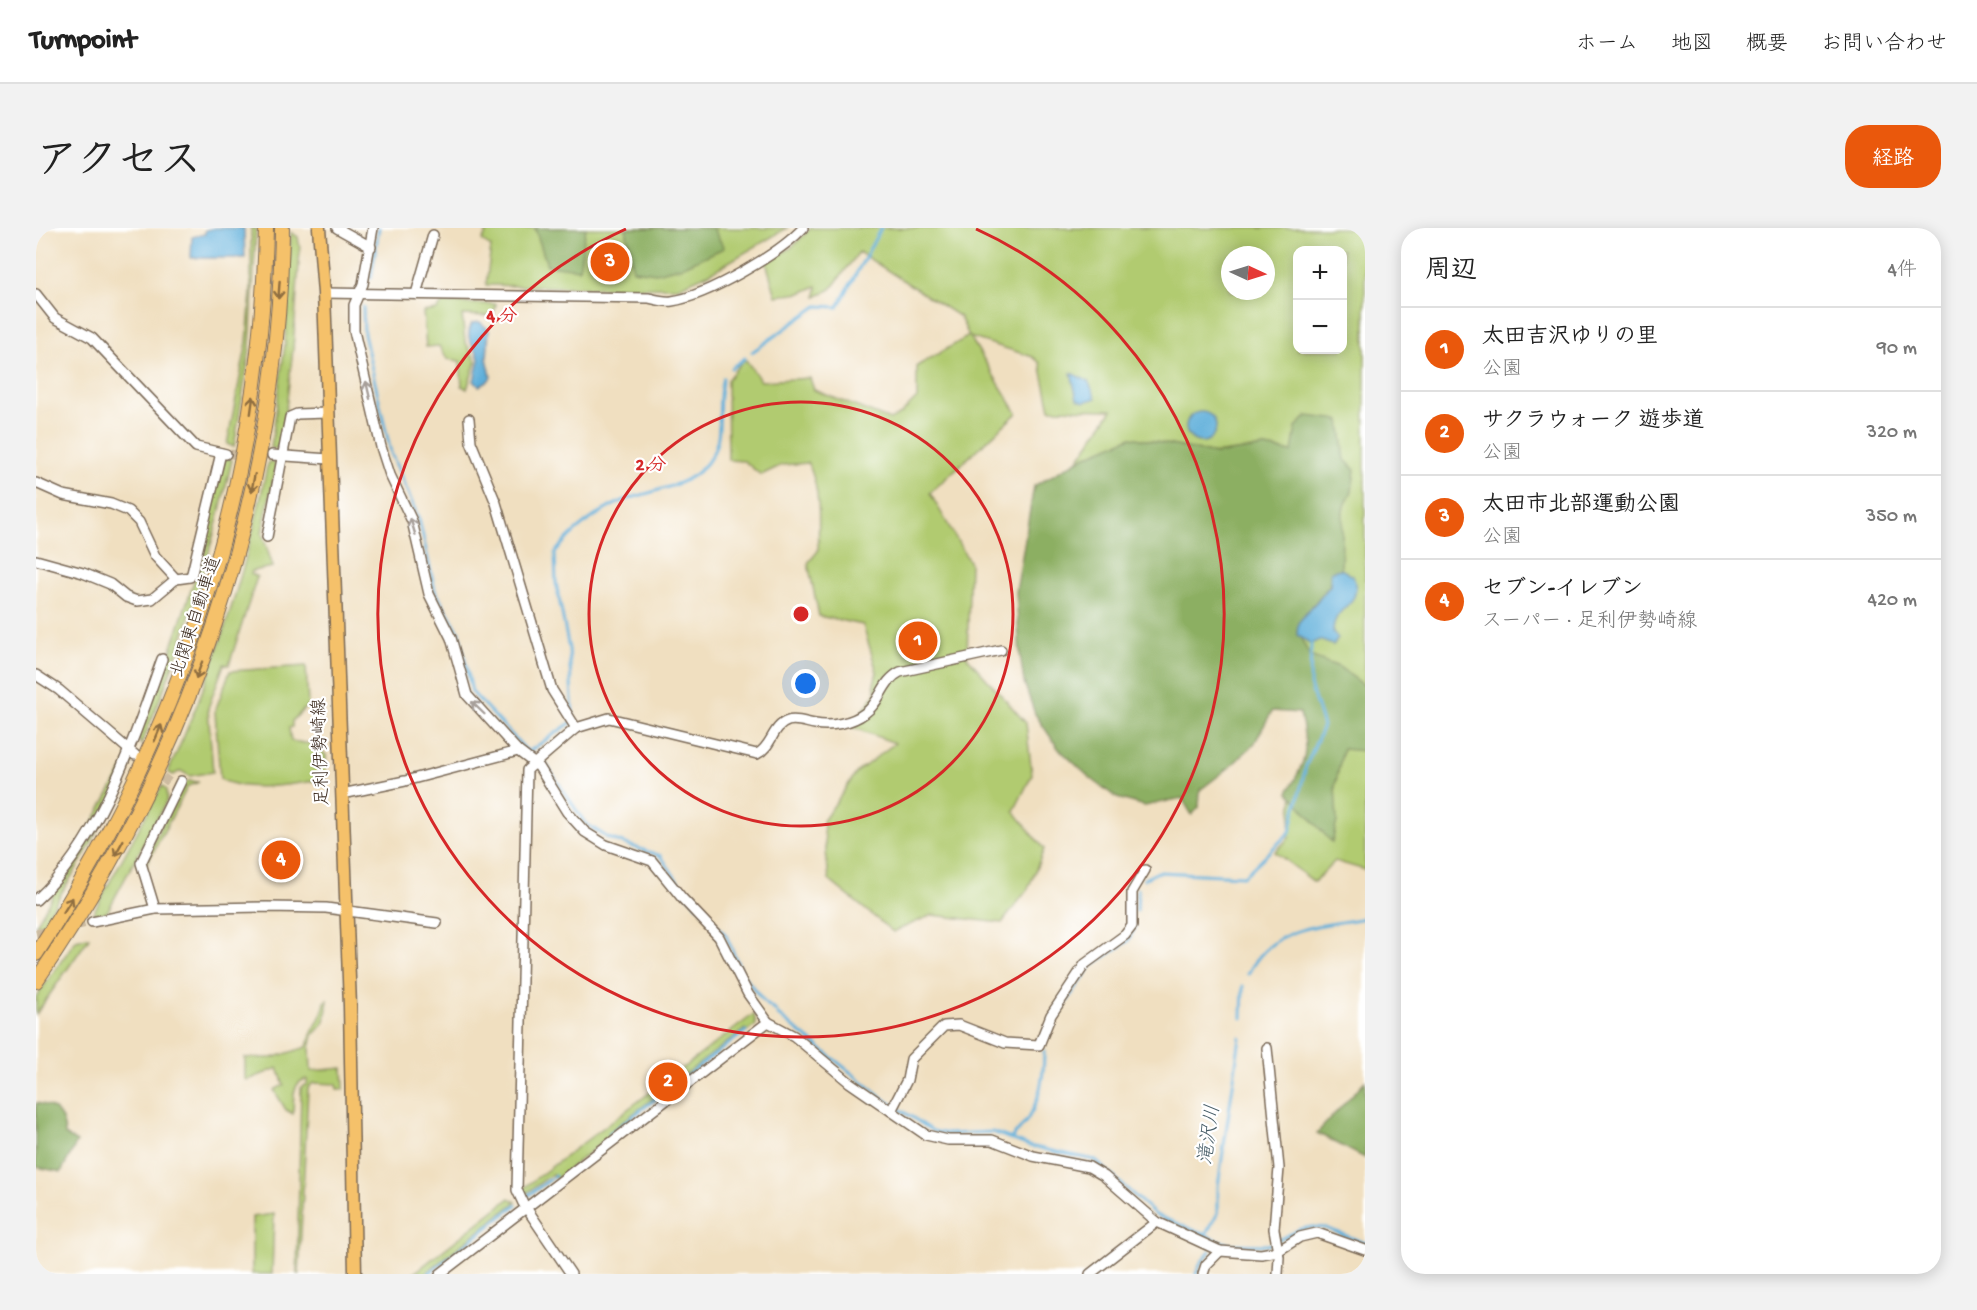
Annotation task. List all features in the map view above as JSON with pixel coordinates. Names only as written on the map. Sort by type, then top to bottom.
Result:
[{"type":"highway","name":"北関東自動車道","points":[[36,954],[82,883],[130,794],[165,717],[198,628],[224,541],[242,463],[261,328],[266,228]]},
{"type":"highway","name":"北関東自動車道","points":[[36,981],[95,891],[138,811],[180,722],[213,632],[242,535],[267,405],[277,317],[282,230]]},
{"type":"main road","name":"足利伊勢崎線","points":[[319,228],[324,293],[344,911],[350,1006],[355,1274]]},
{"type":"street","points":[[337,228],[371,247]]},
{"type":"street","points":[[373,228],[363,284],[357,293],[354,305],[354,331],[381,447],[390,475],[411,521],[429,594],[451,638],[467,695],[518,751],[543,772],[567,812],[585,832],[606,845],[652,861],[658,866],[682,898],[719,937],[748,993],[768,1022],[794,1036],[849,1082],[926,1135],[937,1138],[992,1140],[1033,1156],[1089,1167],[1104,1176],[1157,1222],[1220,1251],[1261,1254],[1276,1246],[1317,1233],[1365,1251]]},
{"type":"street","points":[[324,293],[649,298],[664,302],[675,301],[717,285],[779,248],[803,228]]},
{"type":"street","points":[[416,294],[433,235]]},
{"type":"street","points":[[36,294],[55,318],[84,333],[102,347],[196,447],[224,453],[192,573],[190,577],[176,579],[152,599],[137,601],[126,597],[110,584],[83,573],[36,560]]},
{"type":"street","points":[[267,537],[291,416],[327,413]]},
{"type":"street","points":[[469,419],[471,442],[495,503],[552,690],[576,728]]},
{"type":"street","points":[[272,455],[329,459]]},
{"type":"street","points":[[36,483],[63,495],[111,504],[128,511],[139,522],[155,556],[176,579]]},
{"type":"street","points":[[571,1274],[518,1195],[526,777],[533,762],[576,728],[609,718],[757,754],[765,750],[779,726],[791,719],[825,726],[857,718],[877,700],[887,680],[900,672],[1001,650]]},
{"type":"street","points":[[36,900],[60,875],[109,794],[131,752],[162,660]]},
{"type":"street","points":[[36,675],[59,690],[131,752]]},
{"type":"street","points":[[342,794],[405,781],[518,751]]},
{"type":"street","points":[[155,909],[141,863],[175,784]]},
{"type":"street","points":[[891,1111],[907,1080],[911,1059],[944,1026],[959,1025],[1005,1043],[1039,1045],[1051,1015],[1085,964],[1125,935],[1132,926],[1132,892],[1145,870]]},
{"type":"street","points":[[92,922],[155,909],[267,907],[344,911],[437,923]]},
{"type":"street","points":[[440,1274],[768,1022]]},
{"type":"street","points":[[1267,1048],[1279,1168],[1276,1246],[1278,1274]]},
{"type":"street","points":[[1090,1274],[1157,1222]]},
{"type":"street","points":[[1203,1274],[1206,1265],[1220,1251]]},
{"type":"green space","points":[[251,228],[256,228],[250,348],[234,447],[227,444],[247,342],[251,293]]},
{"type":"green space","points":[[489,228],[787,228],[710,273],[678,287],[604,288],[486,285],[491,247],[482,241]]},
{"type":"green space","points":[[535,228],[586,228],[579,269],[547,265]]},
{"type":"green space","points":[[626,228],[713,228],[724,248],[684,266],[656,273],[633,270]]},
{"type":"green space","points":[[811,228],[1365,228],[1365,870],[1335,861],[1314,882],[1275,852],[1289,838],[1293,793],[1319,733],[1291,682],[1292,452],[1265,447],[1216,454],[1131,437],[1076,463],[1112,410],[1050,409],[1040,363],[1033,357],[970,337],[1017,413],[930,493],[970,563],[967,657],[1026,723],[1032,775],[1014,811],[1044,849],[1028,889],[1002,923],[932,915],[893,932],[829,880],[823,821],[857,772],[895,743],[851,727],[876,693],[874,684],[877,672],[863,625],[819,616],[808,563],[818,551],[819,517],[815,484],[808,463],[782,465],[761,475],[744,461],[728,460],[727,380],[746,360],[761,381],[810,378],[814,390],[890,420],[901,414],[917,398],[917,366],[969,336],[960,317],[859,252],[831,289],[816,297],[817,286],[801,293],[776,296],[766,262],[791,248]]},
{"type":"green space","points":[[291,232],[298,237],[300,249],[293,349],[282,442],[276,449],[271,448],[285,344]]},
{"type":"green space","points":[[443,303],[496,304],[493,316],[462,315],[465,341],[476,361],[467,389],[462,386],[460,361],[447,359],[439,346],[426,347],[423,312],[437,310]]},
{"type":"green space","points":[[1307,416],[1340,420],[1345,460],[1355,470],[1352,491],[1343,510],[1341,569],[1331,571],[1330,585],[1304,616],[1297,631],[1310,656],[1339,667],[1365,686],[1365,751],[1343,749],[1335,786],[1337,821],[1332,843],[1288,792],[1303,762],[1305,737],[1300,713],[1272,711],[1254,744],[1230,767],[1200,790],[1199,807],[1192,815],[1182,798],[1145,806],[1117,798],[1089,777],[1058,748],[1035,714],[1024,682],[1016,592],[1034,486],[1086,456],[1131,437],[1216,454],[1265,447],[1292,452],[1296,427]]},
{"type":"green space","points":[[228,458],[232,460],[204,569],[182,640],[141,745],[137,737],[170,653],[195,578],[224,461]]},
{"type":"green space","points":[[268,462],[273,462],[276,467],[262,533],[273,567],[252,571],[251,574],[257,577],[229,665],[224,664],[208,708],[213,772],[190,776],[181,771],[173,775],[168,772],[200,697],[239,581]]},
{"type":"green space","points":[[306,666],[308,705],[292,721],[292,727],[289,728],[291,741],[312,744],[326,755],[325,780],[258,787],[244,786],[220,779],[215,711],[230,671]]},
{"type":"green space","points":[[130,756],[133,761],[90,846],[42,925],[36,925]]},
{"type":"green space","points":[[199,782],[188,786],[145,867],[144,860],[183,783]]},
{"type":"green space","points":[[162,786],[166,790],[167,800],[107,912],[96,915],[93,913]]},
{"type":"green space","points":[[89,938],[36,1014],[36,997],[76,940]]},
{"type":"green space","points":[[328,1000],[325,1022],[313,1035],[310,1048],[311,1071],[343,1068],[344,1089],[337,1089],[337,1084],[313,1083],[308,1088],[299,1274],[297,1274],[301,1087],[307,1084],[307,1079],[296,1087],[293,1114],[286,1110],[274,1090],[284,1085],[278,1068],[248,1080],[245,1079],[245,1058],[272,1058],[307,1047],[325,1002]]},
{"type":"green space","points":[[754,1014],[756,1025],[747,1032],[745,1029],[608,1133],[610,1136],[556,1179],[552,1174],[524,1195],[522,1189]]},
{"type":"green space","points":[[1365,1081],[1365,1158],[1317,1133]]},
{"type":"green space","points":[[36,1103],[49,1106],[58,1112],[63,1122],[65,1135],[77,1142],[61,1172],[36,1167]]},
{"type":"green space","points":[[510,1198],[516,1202],[424,1274],[413,1274]]},
{"type":"green space","points":[[274,1214],[272,1274],[252,1274],[252,1217]]},
{"type":"water","points":[[244,228],[245,258],[191,258],[192,237],[205,234],[205,230]]},
{"type":"water","points":[[480,322],[489,330],[487,358],[491,376],[479,386],[474,381],[479,359],[469,335],[472,323]]},
{"type":"water","points":[[1071,373],[1088,381],[1096,398],[1084,402],[1077,399]]},
{"type":"water","points":[[1201,412],[1212,416],[1216,427],[1212,438],[1201,442],[1190,438],[1186,427],[1190,416]]},
{"type":"water","points":[[1341,569],[1353,576],[1356,586],[1352,600],[1334,623],[1333,632],[1338,639],[1333,645],[1319,640],[1311,644],[1297,635],[1298,623],[1330,586],[1331,571]]},
{"type":"waterway","points":[[371,278],[379,228]]},
{"type":"waterway","points":[[752,352],[817,306],[838,307],[881,228]]},
{"type":"waterway","points":[[363,307],[364,334],[391,453],[419,519],[435,590],[459,632],[472,692],[528,752],[545,763],[585,823],[608,838],[661,856],[685,892],[726,935],[741,971]]},
{"type":"waterway","points":[[731,368],[745,358]]},
{"type":"waterway","points":[[573,716],[569,649],[556,583],[555,553],[578,529],[606,509],[625,500],[674,485],[696,474],[705,466],[716,446],[723,378]]},
{"type":"waterway","points":[[1144,879],[1158,872],[1244,876],[1290,832],[1306,766],[1323,726],[1310,685],[1311,644]]},
{"type":"waterway","points":[[528,752],[572,722]]},
{"type":"waterway","points":[[1137,911],[1138,889]]},
{"type":"waterway","name":"滝沢川","points":[[1248,974],[1258,958],[1283,937],[1314,927],[1365,918]]},
{"type":"waterway","points":[[1051,1025],[1091,966],[1128,941],[1135,927]]},
{"type":"waterway","points":[[744,976],[765,1003],[777,1012]]},
{"type":"waterway","name":"滝沢川","points":[[1242,1018],[1243,986]]},
{"type":"waterway","points":[[778,1015],[887,1101],[933,1131],[948,1134],[993,1132],[1029,1146],[1095,1160],[1156,1215],[1228,1244],[1268,1245],[1300,1229],[1313,1227],[1326,1228],[1365,1243]]},
{"type":"waterway","points":[[609,1134],[746,1031]]},
{"type":"waterway","name":"滝沢川","points":[[1206,1234],[1218,1213],[1218,1186],[1240,1037]]},
{"type":"waterway","points":[[1011,1138],[1033,1110],[1040,1088],[1044,1051]]},
{"type":"waterway","points":[[526,1197],[555,1176]]},
{"type":"waterway","points":[[428,1274],[516,1205]]},
{"type":"waterway","points":[[1196,1274],[1210,1251]]},
{"type":"tunnel","points":[[226,454],[272,455]]},
{"type":"tunnel","points":[[152,769],[169,782]]},
{"type":"tunnel","points":[[36,934],[92,922]]},
{"type":"place","name":"太田市北部運動公園","points":[[610,262]]},
{"type":"place","name":"太田吉沢ゆりの里","points":[[918,641]]},
{"type":"place","name":"セブン-イレブン","points":[[281,860]]},
{"type":"place","name":"サクラウォーク 遊歩道","points":[[668,1082]]}]
